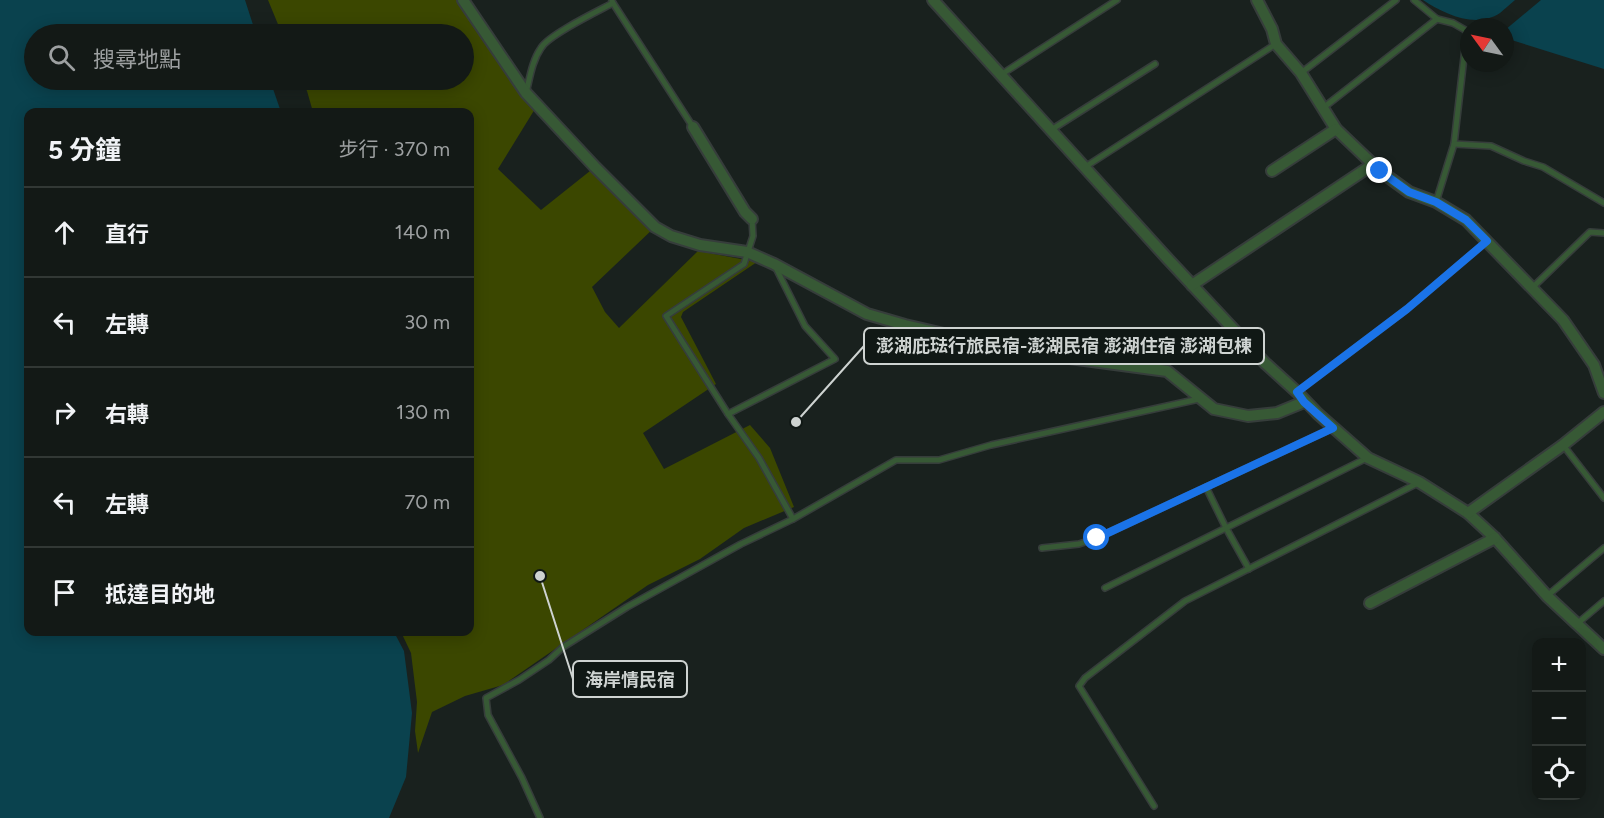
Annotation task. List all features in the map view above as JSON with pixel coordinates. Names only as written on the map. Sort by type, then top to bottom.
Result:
[{"type":"street","points":[[463,0],[526,93],[656,227],[672,236],[700,245],[747,252],[867,314],[905,325],[1017,351],[1167,371],[1214,409],[1248,416],[1276,413],[1304,402]]},
{"type":"street","points":[[933,0],[1192,285],[1265,363],[1297,392],[1304,402],[1368,458],[1419,482],[1468,513],[1495,538],[1547,596],[1604,649]]},
{"type":"street","points":[[1257,0],[1272,29],[1276,44],[1301,73],[1336,129],[1372,165],[1409,192],[1436,202],[1466,220],[1563,320],[1594,365],[1604,393]]},
{"type":"street","points":[[693,127],[745,212],[752,219]]},
{"type":"street","points":[[1272,171],[1336,129]]},
{"type":"street","points":[[1192,285],[1372,165]]},
{"type":"street","points":[[1468,513],[1563,446],[1604,412]]},
{"type":"street","points":[[1370,603],[1495,538]]},
{"type":"lane","points":[[1002,74],[1117,0]]},
{"type":"lane","points":[[1301,73],[1396,0]]},
{"type":"lane","points":[[1414,0],[1437,19],[1453,22],[1467,31],[1454,144],[1436,202]]},
{"type":"lane","points":[[526,93],[532,66],[542,45],[612,1],[693,127]]},
{"type":"lane","points":[[1323,108],[1437,19]]},
{"type":"lane","points":[[1085,167],[1276,44]]},
{"type":"lane","points":[[1051,130],[1155,64]]},
{"type":"lane","points":[[1454,144],[1491,146],[1543,167],[1604,203]]},
{"type":"lane","points":[[752,219],[753,236],[744,264],[666,316],[728,414],[759,458],[793,519]]},
{"type":"lane","points":[[1531,289],[1590,232],[1604,233]]},
{"type":"lane","points":[[1297,392],[1407,309],[1487,241]]},
{"type":"lane","points":[[728,414],[835,359],[805,326],[774,264]]},
{"type":"lane","points":[[540,818],[522,778],[488,715],[486,698],[549,660],[563,647],[627,607],[741,544],[793,519],[896,460],[939,460],[991,444],[1199,399]]},
{"type":"lane","points":[[1042,548],[1079,544],[1097,538],[1333,428]]},
{"type":"lane","points":[[1563,446],[1604,498]]},
{"type":"lane","points":[[1105,588],[1368,458]]},
{"type":"lane","points":[[1154,806],[1079,687],[1085,678],[1185,601],[1419,482]]},
{"type":"lane","points":[[1206,488],[1249,569]]},
{"type":"lane","points":[[1547,596],[1604,548]]},
{"type":"lane","points":[[1578,623],[1604,602]]},
{"type":"green space","points":[[268,0],[466,0],[538,104],[498,169],[541,210],[595,167],[655,227],[592,287],[605,312],[619,328],[698,251],[757,262],[683,312],[681,317],[716,384],[643,433],[664,469],[750,425],[770,448],[794,507],[744,528],[700,559],[648,585],[503,685],[465,696],[432,712],[418,753],[415,731],[417,702],[411,653],[403,636],[474,636],[474,108],[312,108],[306,90],[474,90],[474,24],[278,24]]},
{"type":"water","points":[[0,0],[245,0],[253,24],[24,24],[24,90],[273,90],[280,108],[24,108],[24,636],[396,636],[404,651],[412,713],[406,777],[389,818],[0,818]]},
{"type":"water","points":[[1423,0],[1515,0],[1491,18],[1460,18]]},
{"type":"water","points":[[1541,0],[1604,0],[1604,69],[1514,41],[1514,22]]},
{"type":"place","name":"澎湖庇琺行旅民宿-澎湖民宿 澎湖住宿 澎湖包棟","points":[[796,422]]},
{"type":"place","name":"海岸情民宿","points":[[540,576]]},
{"type":"route","points":[[1097,538],[1333,428],[1304,402],[1297,392],[1407,309],[1487,241],[1466,220],[1436,202],[1409,192],[1380,171]]}]
